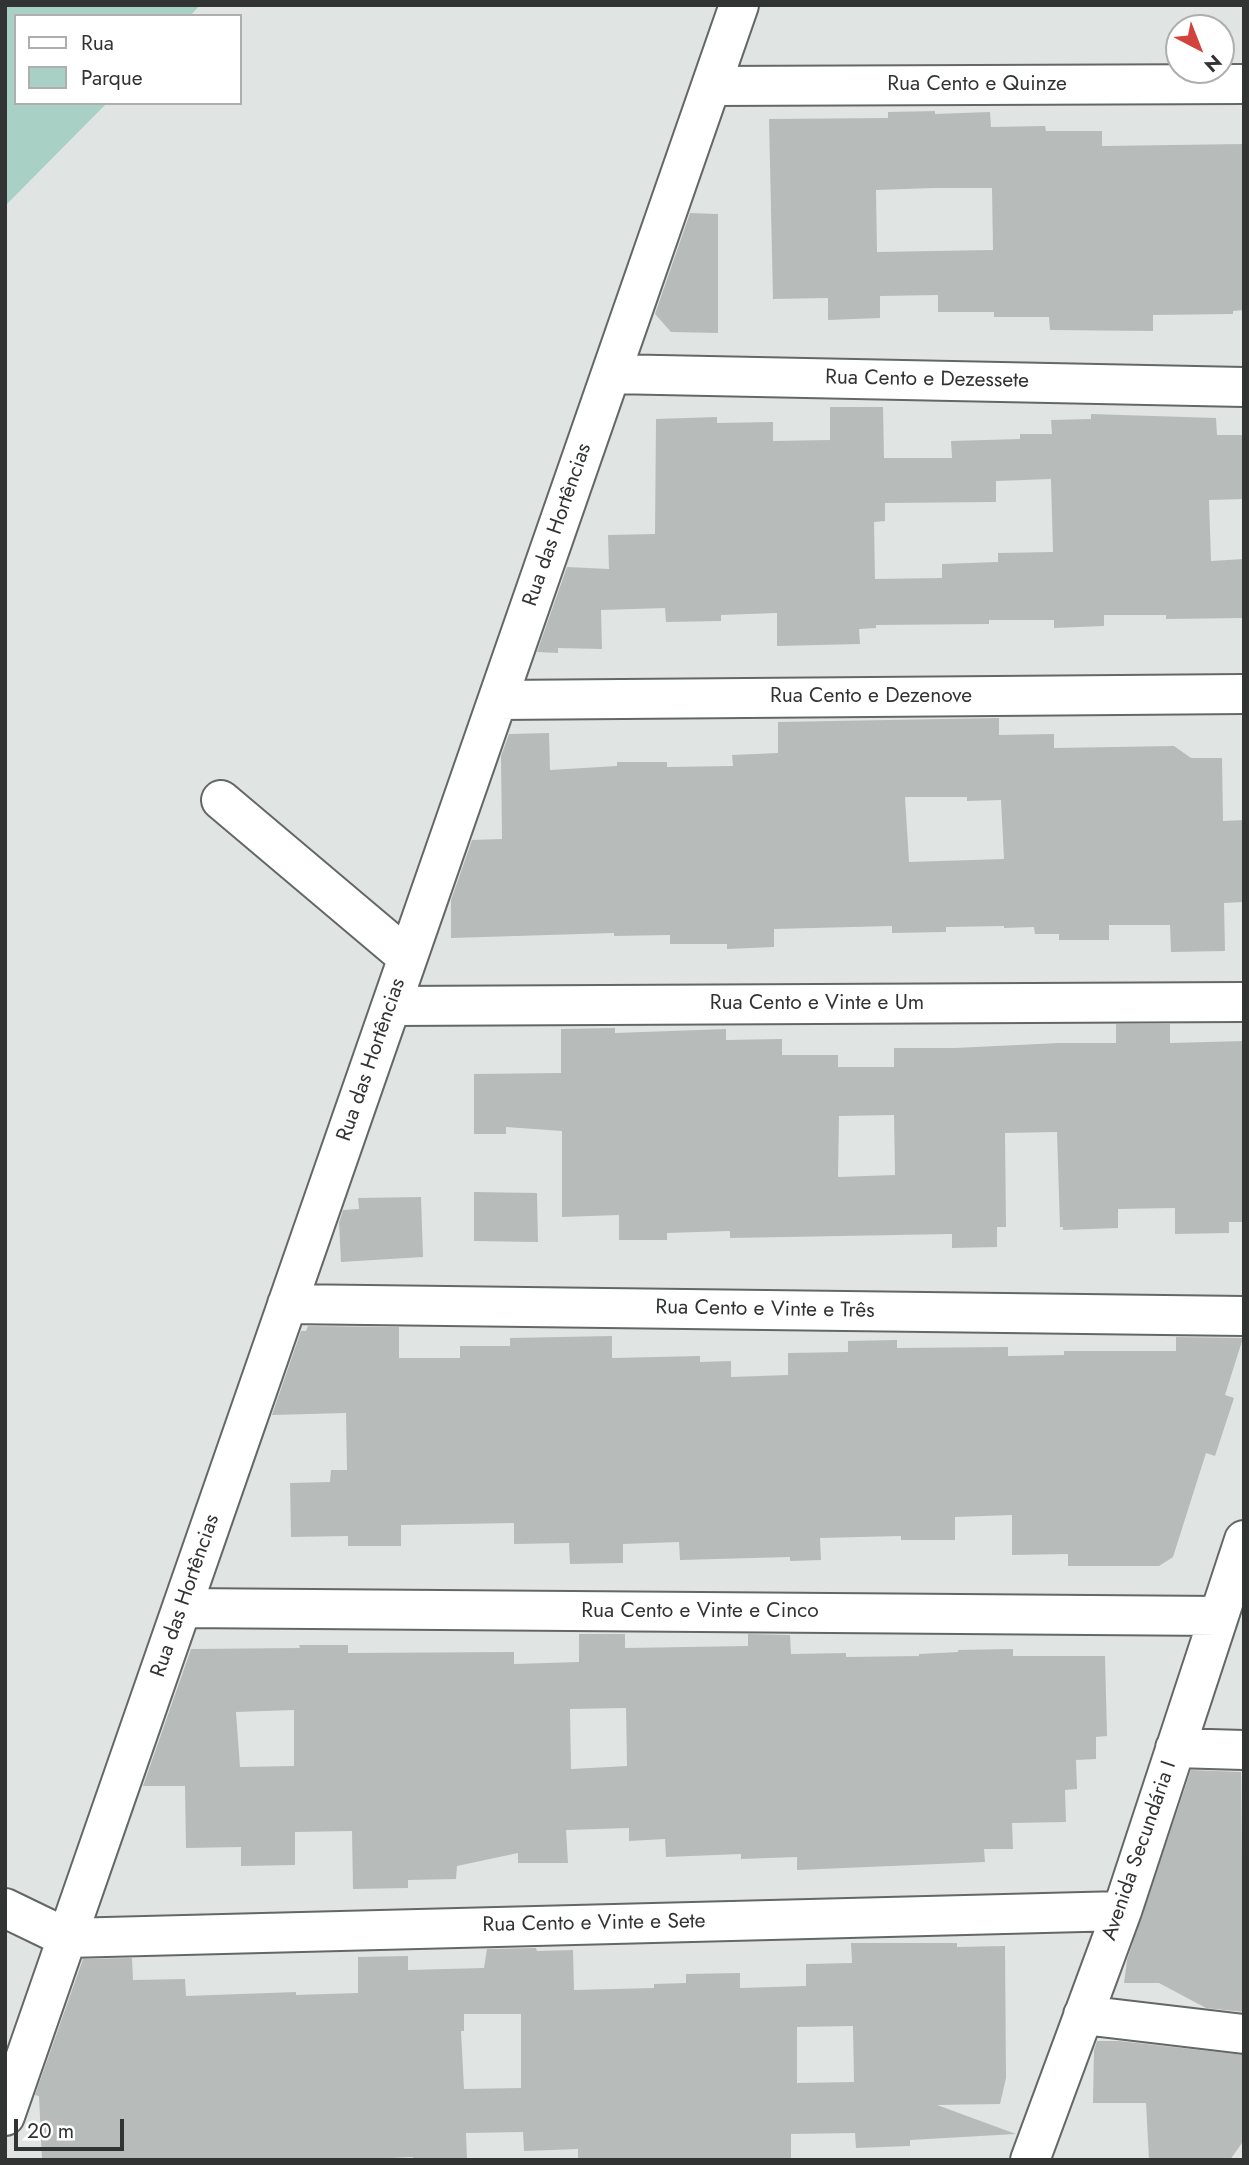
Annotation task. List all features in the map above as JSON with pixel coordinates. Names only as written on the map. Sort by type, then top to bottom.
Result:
[{"type":"street","name":"Rua das Hortências","points":[[5,2116],[739,5]]},
{"type":"street","name":"Rua Cento e Quinze","points":[[711,86],[1244,84]]},
{"type":"street","name":"Rua Cento e Dezessete","points":[[611,374],[1244,387]]},
{"type":"street","name":"Rua Cento e Dezenove","points":[[498,699],[1244,694]]},
{"type":"street","points":[[221,800],[407,957]]},
{"type":"street","name":"Rua Cento e Vinte e Um","points":[[391,1006],[1244,1002]]},
{"type":"street","name":"Rua Cento e Vinte e Três","points":[[287,1304],[1244,1316]]},
{"type":"street","name":"Avenida Secundária I","points":[[1030,2160],[1122,1911],[1244,1540]]},
{"type":"street","name":"Rua Cento e Vinte e Cinco","points":[[182,1608],[1219,1616]]},
{"type":"street","points":[[1175,1748],[1244,1750]]},
{"type":"street","points":[[5,1908],[67,1938]]},
{"type":"street","name":"Rua Cento e Vinte e Sete","points":[[67,1938],[1122,1911]]},
{"type":"street","points":[[1083,2015],[1244,2034]]},
{"type":"green space","points":[[5,5],[200,5],[192,14],[14,14],[14,105],[105,105],[5,206]]},
{"type":"building","points":[[888,112],[990,112],[991,127],[1045,126],[1046,131],[1102,131],[1102,146],[1244,144],[1244,310],[1233,311],[1233,314],[1153,315],[1153,331],[1050,330],[1049,317],[994,317],[994,312],[938,312],[938,295],[880,296],[880,318],[828,320],[828,298],[773,299],[769,119],[888,118]],"holes":[[[992,188],[993,250],[877,252],[876,190]]]},
{"type":"building","points":[[690,213],[718,214],[718,333],[671,332],[655,314]]},
{"type":"building","points":[[830,407],[883,407],[884,458],[952,458],[951,441],[1020,439],[1020,434],[1052,434],[1051,420],[1091,419],[1091,414],[1216,418],[1217,435],[1244,435],[1244,499],[1209,500],[1211,561],[1244,559],[1244,618],[1166,619],[1166,615],[1104,615],[1104,626],[1054,628],[1054,620],[989,620],[989,624],[876,625],[876,628],[859,629],[860,644],[777,646],[777,613],[721,615],[721,621],[666,622],[665,608],[601,610],[602,649],[558,648],[558,653],[537,652],[567,567],[609,569],[608,535],[655,534],[656,419],[717,417],[717,423],[773,422],[773,441],[830,440]],"holes":[[[1051,479],[1053,552],[998,553],[998,562],[942,564],[942,578],[875,579],[874,522],[885,521],[885,503],[996,502],[996,481]]]},
{"type":"building","points":[[999,718],[999,735],[1054,734],[1054,748],[1174,746],[1191,758],[1222,758],[1223,821],[1244,820],[1244,902],[1224,903],[1225,951],[1171,952],[1170,925],[1109,925],[1109,940],[1059,940],[1059,934],[1035,934],[1034,927],[1004,926],[946,927],[946,932],[892,933],[892,926],[774,929],[774,947],[727,949],[727,944],[670,944],[670,935],[614,936],[614,933],[451,938],[451,900],[472,840],[502,839],[501,756],[509,734],[549,733],[550,770],[617,766],[617,762],[667,762],[667,767],[733,766],[732,755],[778,753],[778,722]],"holes":[[[905,797],[967,797],[967,801],[1001,800],[1004,859],[909,862]]]},
{"type":"building","points":[[1116,1024],[1170,1024],[1170,1043],[1244,1041],[1244,1222],[1229,1222],[1229,1233],[1175,1234],[1175,1208],[1118,1209],[1118,1228],[1063,1230],[1063,1227],[1060,1227],[1057,1132],[1005,1133],[1006,1227],[997,1227],[997,1247],[952,1248],[952,1234],[730,1238],[730,1231],[667,1233],[667,1240],[619,1240],[619,1215],[562,1217],[562,1131],[506,1127],[506,1134],[474,1134],[474,1074],[561,1073],[561,1029],[615,1028],[615,1033],[726,1029],[726,1040],[782,1039],[782,1055],[838,1055],[838,1067],[894,1067],[894,1048],[1116,1043]],"holes":[[[894,1115],[895,1175],[838,1177],[839,1116]]]},
{"type":"building","points":[[474,1192],[537,1193],[538,1242],[474,1241]]},
{"type":"building","points":[[421,1197],[423,1257],[341,1262],[339,1223],[343,1210],[359,1209],[358,1198]]},
{"type":"building","points":[[308,1326],[399,1327],[399,1358],[460,1358],[460,1346],[510,1346],[510,1338],[612,1336],[612,1358],[700,1356],[700,1362],[731,1361],[731,1377],[788,1375],[788,1353],[848,1352],[848,1341],[897,1340],[897,1348],[1008,1347],[1008,1356],[1064,1355],[1064,1351],[1176,1351],[1176,1337],[1243,1338],[1225,1395],[1234,1398],[1215,1456],[1206,1453],[1173,1557],[1159,1566],[1068,1566],[1068,1554],[1012,1555],[1012,1515],[955,1517],[955,1540],[901,1540],[901,1536],[820,1538],[821,1560],[790,1561],[790,1557],[680,1560],[679,1542],[623,1544],[623,1563],[570,1564],[569,1543],[514,1544],[514,1523],[401,1525],[401,1546],[348,1546],[348,1536],[291,1537],[290,1483],[330,1482],[331,1470],[347,1470],[346,1413],[272,1415],[301,1331],[306,1331]]},
{"type":"building","points":[[579,1634],[625,1634],[625,1648],[748,1646],[748,1634],[790,1635],[791,1654],[846,1653],[846,1657],[919,1656],[958,1650],[1013,1649],[1013,1656],[1105,1656],[1107,1736],[1096,1737],[1096,1759],[1076,1760],[1077,1789],[1065,1790],[1066,1822],[1012,1823],[1013,1849],[984,1849],[985,1862],[797,1870],[797,1857],[741,1859],[741,1854],[666,1857],[665,1839],[629,1841],[629,1828],[566,1830],[568,1863],[518,1863],[518,1853],[457,1866],[456,1879],[408,1880],[408,1888],[353,1889],[352,1831],[295,1832],[295,1865],[241,1866],[241,1847],[186,1848],[185,1786],[143,1786],[191,1649],[348,1645],[348,1653],[514,1652],[514,1664],[579,1662]],"holes":[[[626,1708],[627,1766],[571,1769],[570,1709]],[[294,1710],[294,1766],[240,1767],[236,1712]]]},
{"type":"building","points":[[1191,1770],[1241,1772],[1244,2012],[1206,2008],[1159,1983],[1124,1983],[1127,1960]]},
{"type":"building","points":[[851,1943],[1005,1946],[1006,2078],[1000,2104],[937,2105],[1016,2134],[910,2140],[910,2146],[856,2148],[855,2133],[791,2134],[791,2160],[578,2160],[578,2149],[524,2151],[523,2132],[466,2133],[467,2160],[413,2160],[413,2157],[346,2160],[42,2160],[39,2096],[35,2095],[83,1959],[132,1958],[133,1980],[185,1979],[186,1996],[358,1993],[358,1957],[408,1956],[408,1970],[484,1968],[487,1949],[573,1950],[574,1990],[654,1988],[654,1984],[686,1983],[686,1974],[740,1973],[740,1988],[806,1986],[806,1964],[852,1963]],"holes":[[[464,2014],[521,2014],[521,2088],[464,2089],[461,2031],[464,2031]],[[853,2026],[854,2082],[797,2083],[797,2027]]]},
{"type":"building","points":[[1097,2041],[1244,2055],[1244,2140],[1230,2160],[1149,2160],[1146,2103],[1093,2103],[1094,2050]]}]
